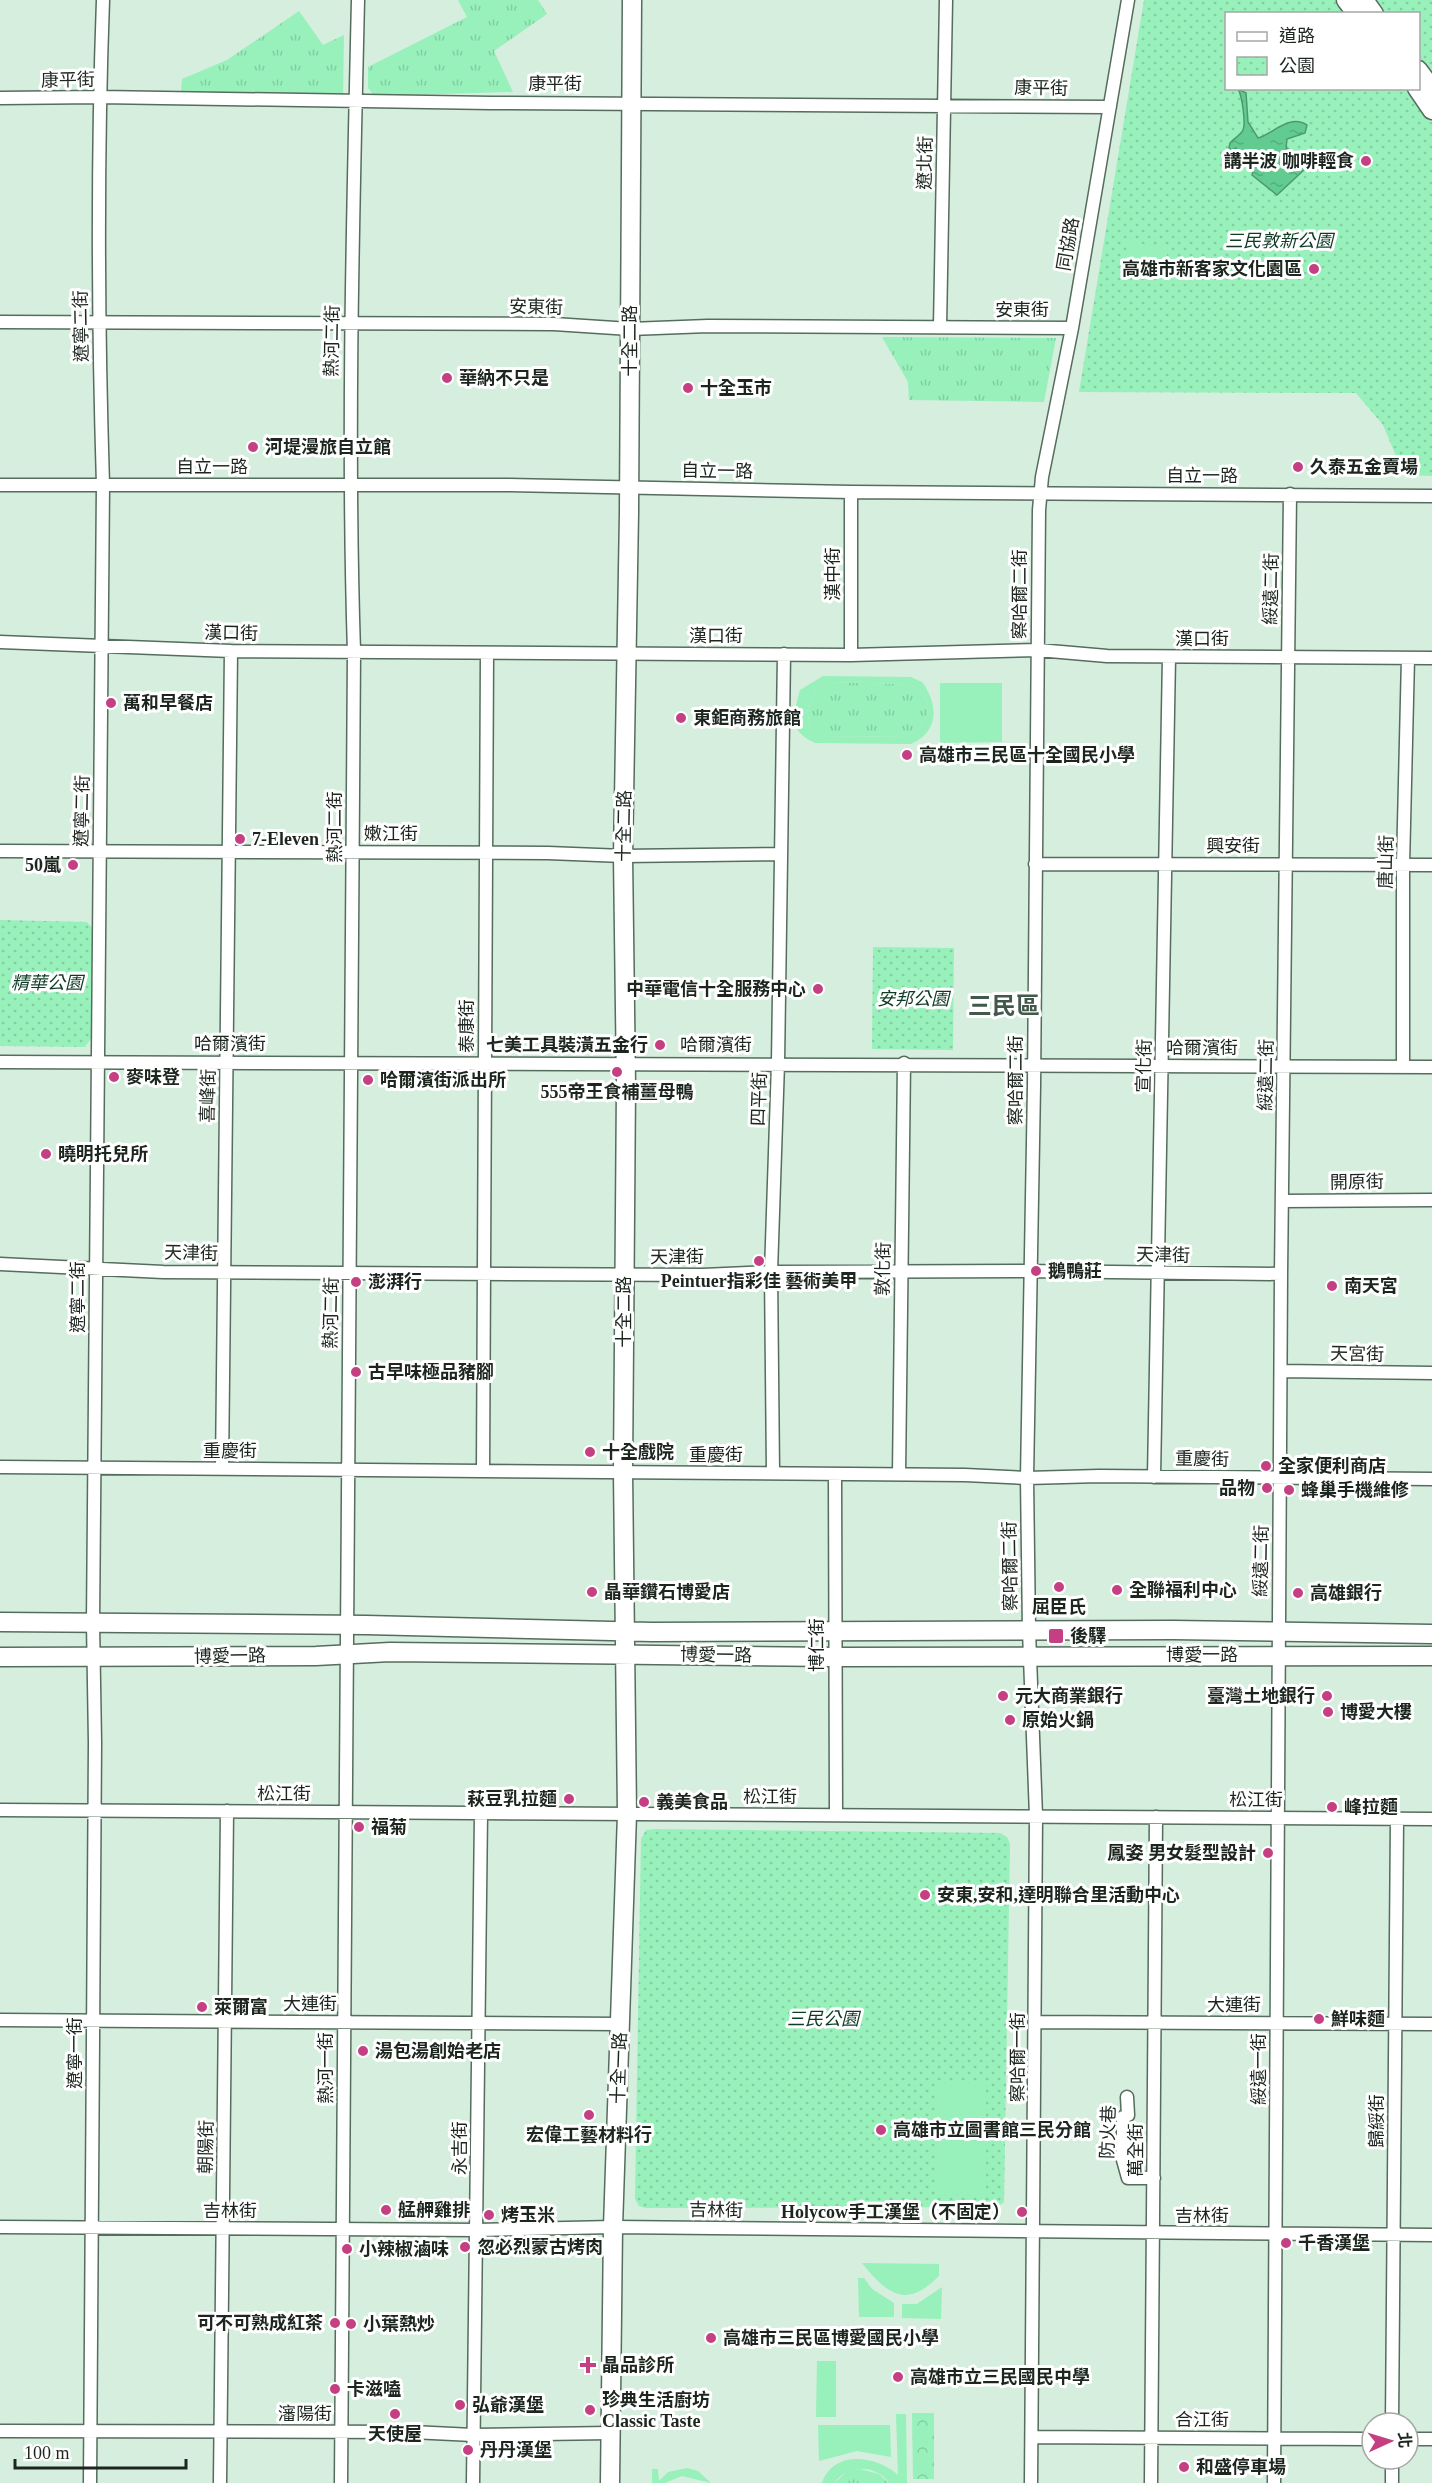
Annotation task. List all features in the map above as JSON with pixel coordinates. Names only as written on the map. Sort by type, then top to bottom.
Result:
[{"type":"main road","name":"十全二路","points":[[626,1653],[623,1472],[626,1063],[623,856],[629,486],[632,0]]},
{"type":"main road","points":[[1346,0],[1355,12]]},
{"type":"main road","points":[[1420,71],[1432,89]]},
{"type":"main road","points":[[1418,90],[1432,110]]},
{"type":"main road","name":"博愛一路","points":[[0,1622],[347,1625],[626,1631],[1432,1634]]},
{"type":"main road","name":"博愛一路","points":[[0,1657],[626,1653],[835,1657],[1030,1654],[1432,1656]]},
{"type":"main road","name":"十全一路","points":[[610,2483],[613,2227],[627,1814],[626,1653]]},
{"type":"street","name":"遼寧二街","points":[[93,1623],[103,485],[99,321],[103,0]]},
{"type":"street","name":"熱河二街","points":[[347,1654],[354,652],[350,484],[350,322],[358,0]]},
{"type":"street","name":"遼北街","points":[[940,327],[946,0]]},
{"type":"street","name":"同協路","points":[[1040,493],[1072,328],[1128,0]]},
{"type":"street","name":"康平街","points":[[0,98],[100,97],[1110,107]]},
{"type":"street","name":"安東街","points":[[0,322],[554,324],[630,329],[1072,328]]},
{"type":"street","name":"自立一路","points":[[0,484],[629,486],[851,492],[1432,496]]},
{"type":"street","name":"漢中街","points":[[850,655],[851,492]]},
{"type":"street","name":"察哈爾二街","points":[[1029,1631],[1027,1478],[1032,1271],[1040,493]]},
{"type":"street","name":"綏遠二街","points":[[1278,1656],[1290,494]]},
{"type":"street","name":"漢口街","points":[[0,642],[231,651],[850,655],[1038,650],[1107,656],[1432,658]]},
{"type":"street","name":"喜峰街","points":[[222,1469],[231,651]]},
{"type":"street","name":"泰康街","points":[[483,1471],[487,653]]},
{"type":"street","name":"四平街","points":[[773,1473],[771,1272],[778,1063],[784,654]]},
{"type":"street","name":"宣化街","points":[[1154,1477],[1169,657]]},
{"type":"street","name":"唐山街","points":[[1403,1067],[1403,865],[1408,658]]},
{"type":"street","name":"嫩江街","points":[[0,851],[486,853],[623,856],[781,854]]},
{"type":"street","name":"興安街","points":[[1035,864],[1432,865]]},
{"type":"street","name":"哈爾濱街","points":[[0,1062],[1432,1067]]},
{"type":"street","name":"敦化街","points":[[899,1474],[904,1064]]},
{"type":"street","name":"開原街","points":[[1283,1201],[1432,1200]]},
{"type":"street","name":"天津街","points":[[0,1264],[224,1272],[349,1273],[703,1275],[771,1272],[1032,1271],[1281,1274]]},
{"type":"street","name":"天宮街","points":[[1281,1371],[1432,1373]]},
{"type":"street","name":"重慶街","points":[[0,1467],[899,1474],[1027,1478],[1432,1479]]},
{"type":"street","name":"博仁街","points":[[835,1474],[836,1815]]},
{"type":"street","name":"遼寧一街","points":[[90,2483],[95,1810],[93,1623]]},
{"type":"street","name":"察哈爾一街","points":[[1029,1631],[1036,1816],[1035,2232],[1031,2483]]},
{"type":"street","name":"熱河一街","points":[[341,2483],[347,1654]]},
{"type":"street","name":"綏遠一街","points":[[1274,2483],[1278,1656]]},
{"type":"street","name":"松江街","points":[[0,1810],[1432,1819]]},
{"type":"street","name":"朝陽街","points":[[220,2483],[227,1811]]},
{"type":"street","name":"永吉街","points":[[473,2483],[478,2230],[481,1813]]},
{"type":"street","name":"萬全街","points":[[1151,2483],[1156,1817]]},
{"type":"street","name":"歸綏街","points":[[1392,2411],[1396,1819]]},
{"type":"street","name":"大連街","points":[[0,2020],[620,2024]]},
{"type":"street","name":"大連街","points":[[1036,2022],[1432,2024]]},
{"type":"street","name":"防火巷","points":[[1128,2097],[1128,2115],[1123,2117],[1124,2160],[1128,2178],[1154,2178]]},
{"type":"street","name":"吉林街","points":[[0,2227],[478,2230],[613,2227],[1432,2235]]},
{"type":"street","name":"瀋陽街","points":[[0,2432],[342,2432],[473,2435],[610,2433]]},
{"type":"street","name":"合江街","points":[[1032,2437],[1360,2439]]},
{"type":"green space","points":[[458,0],[538,0],[547,14],[494,51],[513,92],[374,96],[368,88],[368,67],[467,17]]},
{"type":"green space","name":"三民敦新公園","points":[[1144,0],[1339,0],[1349,12],[1225,12],[1225,90],[1408,90],[1432,122],[1432,476],[1404,475],[1383,425],[1356,393],[1079,392]]},
{"type":"green space","points":[[1364,0],[1432,0],[1432,91],[1420,73],[1420,12],[1373,12]]},
{"type":"green space","points":[[299,11],[323,45],[344,35],[343,98],[181,93],[182,79],[227,60]]},
{"type":"green space","points":[[1128,241],[1168,249],[1164,271],[1124,264]]},
{"type":"green space","points":[[882,337],[1056,338],[1044,402],[909,400],[908,382]]},
{"type":"green space","points":[[823,676],[911,677],[922,682],[931,699],[933,716],[931,725],[920,739],[911,744],[815,743],[800,733],[795,722],[800,690]],"holes":[[[829,682],[908,684],[918,689],[924,696],[928,710],[922,724],[908,737],[823,736],[810,724],[807,712],[816,691]]]},
{"type":"green space","points":[[829,682],[908,684],[918,689],[924,696],[928,710],[926,717],[916,731],[908,737],[823,736],[810,724],[807,712],[816,691]]},
{"type":"green space","points":[[940,683],[1002,683],[1002,742],[940,743]]},
{"type":"green space","name":"精華公園","points":[[0,920],[87,922],[94,930],[93,1036],[85,1047],[0,1046]]},
{"type":"green space","name":"安邦公園","points":[[873,947],[954,948],[953,1050],[872,1049]]},
{"type":"green space","name":"三民公園","points":[[646,1830],[1000,1833],[1007,1837],[1010,1844],[1004,2202],[997,2207],[646,2208],[639,2206],[635,2199],[641,1839]]},
{"type":"green space","points":[[937,2084],[986,2084],[986,2136],[937,2136]]},
{"type":"green space","points":[[937,2142],[986,2142],[986,2194],[937,2194]]},
{"type":"green space","points":[[862,2263],[939,2264],[939,2276],[917,2292],[907,2295],[898,2294],[880,2283]]},
{"type":"green space","points":[[858,2278],[864,2278],[872,2289],[894,2303],[894,2317],[859,2317]]},
{"type":"green space","points":[[942,2287],[941,2319],[902,2318],[902,2304],[917,2304]]},
{"type":"green space","points":[[817,2361],[836,2361],[836,2417],[816,2417]]},
{"type":"green space","points":[[912,2413],[934,2413],[934,2479],[913,2479]]},
{"type":"green space","points":[[896,2414],[906,2414],[907,2483],[889,2483],[877,2472],[862,2469],[847,2473],[834,2483],[822,2483],[828,2472],[836,2465],[857,2459],[879,2463],[898,2475]]},
{"type":"green space","points":[[818,2425],[890,2425],[891,2457],[857,2451],[819,2461]]},
{"type":"green space","points":[[687,2468],[698,2471],[711,2483],[682,2476],[665,2483],[652,2483],[652,2469],[658,2469],[659,2481],[668,2472]]},
{"type":"green space","points":[[860,2469],[879,2474],[889,2483],[834,2483],[848,2471]]},
{"type":"water","points":[[1240,90],[1246,93],[1248,122],[1258,138],[1287,123],[1301,122],[1307,125],[1305,133],[1287,139],[1286,148],[1304,156],[1306,168],[1277,195],[1252,175],[1255,166],[1250,161],[1245,163],[1236,148],[1232,150],[1229,148],[1230,143],[1241,134],[1244,127]]},
{"type":"place","name":"講半波 咖啡輕食","points":[[1366,161]]},
{"type":"place","name":"高雄市新客家文化園區","points":[[1314,269]]},
{"type":"place","name":"華納不只是","points":[[447,378]]},
{"type":"place","name":"十全玉市","points":[[688,388]]},
{"type":"place","name":"河堤漫旅自立館","points":[[253,447]]},
{"type":"place","name":"久泰五金賣場","points":[[1298,467]]},
{"type":"place","name":"萬和早餐店","points":[[111,703]]},
{"type":"place","name":"東鉅商務旅館","points":[[681,718]]},
{"type":"place","name":"高雄市三民區十全國民小學","points":[[907,755]]},
{"type":"place","name":"7-Eleven","points":[[240,839]]},
{"type":"place","name":"50嵐","points":[[73,865]]},
{"type":"place","name":"中華電信十全服務中心","points":[[818,989]]},
{"type":"place","name":"七美工具裝潢五金行","points":[[660,1045]]},
{"type":"place","name":"555帝王食補薑母鴨","points":[[617,1072]]},
{"type":"place","name":"麥味登","points":[[114,1077]]},
{"type":"place","name":"哈爾濱街派出所","points":[[368,1080]]},
{"type":"place","name":"曉明托兒所","points":[[46,1154]]},
{"type":"place","name":"Peintuer指彩佳 藝術美甲","points":[[759,1261]]},
{"type":"place","name":"鵝鴨莊","points":[[1036,1271]]},
{"type":"place","name":"澎湃行","points":[[356,1282]]},
{"type":"place","name":"南天宮","points":[[1332,1286]]},
{"type":"place","name":"古早味極品豬腳","points":[[356,1372]]},
{"type":"place","name":"十全戲院","points":[[590,1452]]},
{"type":"place","name":"全家便利商店","points":[[1266,1466]]},
{"type":"place","name":"品物","points":[[1267,1488]]},
{"type":"place","name":"蜂巢手機維修","points":[[1289,1490]]},
{"type":"place","name":"屈臣氏","points":[[1059,1587]]},
{"type":"place","name":"全聯福利中心","points":[[1117,1590]]},
{"type":"place","name":"晶華鑽石博愛店","points":[[592,1592]]},
{"type":"place","name":"高雄銀行","points":[[1298,1593]]},
{"type":"place","name":"後驛","points":[[1056,1636]]},
{"type":"place","name":"元大商業銀行","points":[[1003,1696]]},
{"type":"place","name":"臺灣土地銀行","points":[[1327,1696]]},
{"type":"place","name":"博愛大樓","points":[[1328,1712]]},
{"type":"place","name":"原始火鍋","points":[[1010,1720]]},
{"type":"place","name":"萩豆乳拉麵","points":[[569,1799]]},
{"type":"place","name":"義美食品","points":[[644,1802]]},
{"type":"place","name":"峰拉麵","points":[[1332,1807]]},
{"type":"place","name":"福菊","points":[[359,1827]]},
{"type":"place","name":"鳳姿 男女髮型設計","points":[[1268,1853]]},
{"type":"place","name":"安東,安和,達明聯合里活動中心","points":[[925,1895]]},
{"type":"place","name":"萊爾富","points":[[202,2007]]},
{"type":"place","name":"鮮味麵","points":[[1319,2019]]},
{"type":"place","name":"湯包湯創始老店","points":[[363,2051]]},
{"type":"place","name":"宏偉工藝材料行","points":[[589,2115]]},
{"type":"place","name":"高雄市立圖書館三民分館","points":[[881,2130]]},
{"type":"place","name":"艋舺雞排","points":[[386,2210]]},
{"type":"place","name":"Holycow手工漢堡（不固定）","points":[[1022,2212]]},
{"type":"place","name":"烤玉米","points":[[489,2215]]},
{"type":"place","name":"千香漢堡","points":[[1286,2243]]},
{"type":"place","name":"忽必烈蒙古烤肉","points":[[465,2247]]},
{"type":"place","name":"小辣椒滷味","points":[[347,2249]]},
{"type":"place","name":"可不可熟成紅茶","points":[[335,2323]]},
{"type":"place","name":"小葉熱炒","points":[[351,2324]]},
{"type":"place","name":"高雄市三民區博愛國民小學","points":[[711,2338]]},
{"type":"place","name":"晶品診所","points":[[588,2365]]},
{"type":"place","name":"高雄市立三民國民中學","points":[[898,2377]]},
{"type":"place","name":"卡滋嗑","points":[[335,2389]]},
{"type":"place","name":"弘爺漢堡","points":[[460,2405]]},
{"type":"place","name":"珍典生活廚坊 Classic Taste","points":[[590,2410]]},
{"type":"place","name":"天使屋","points":[[395,2414]]},
{"type":"place","name":"丹丹漢堡","points":[[468,2450]]},
{"type":"place","name":"和盛停車場","points":[[1184,2467]]},
{"type":"district","name":"三民區","points":[[1004,1006]]}]
